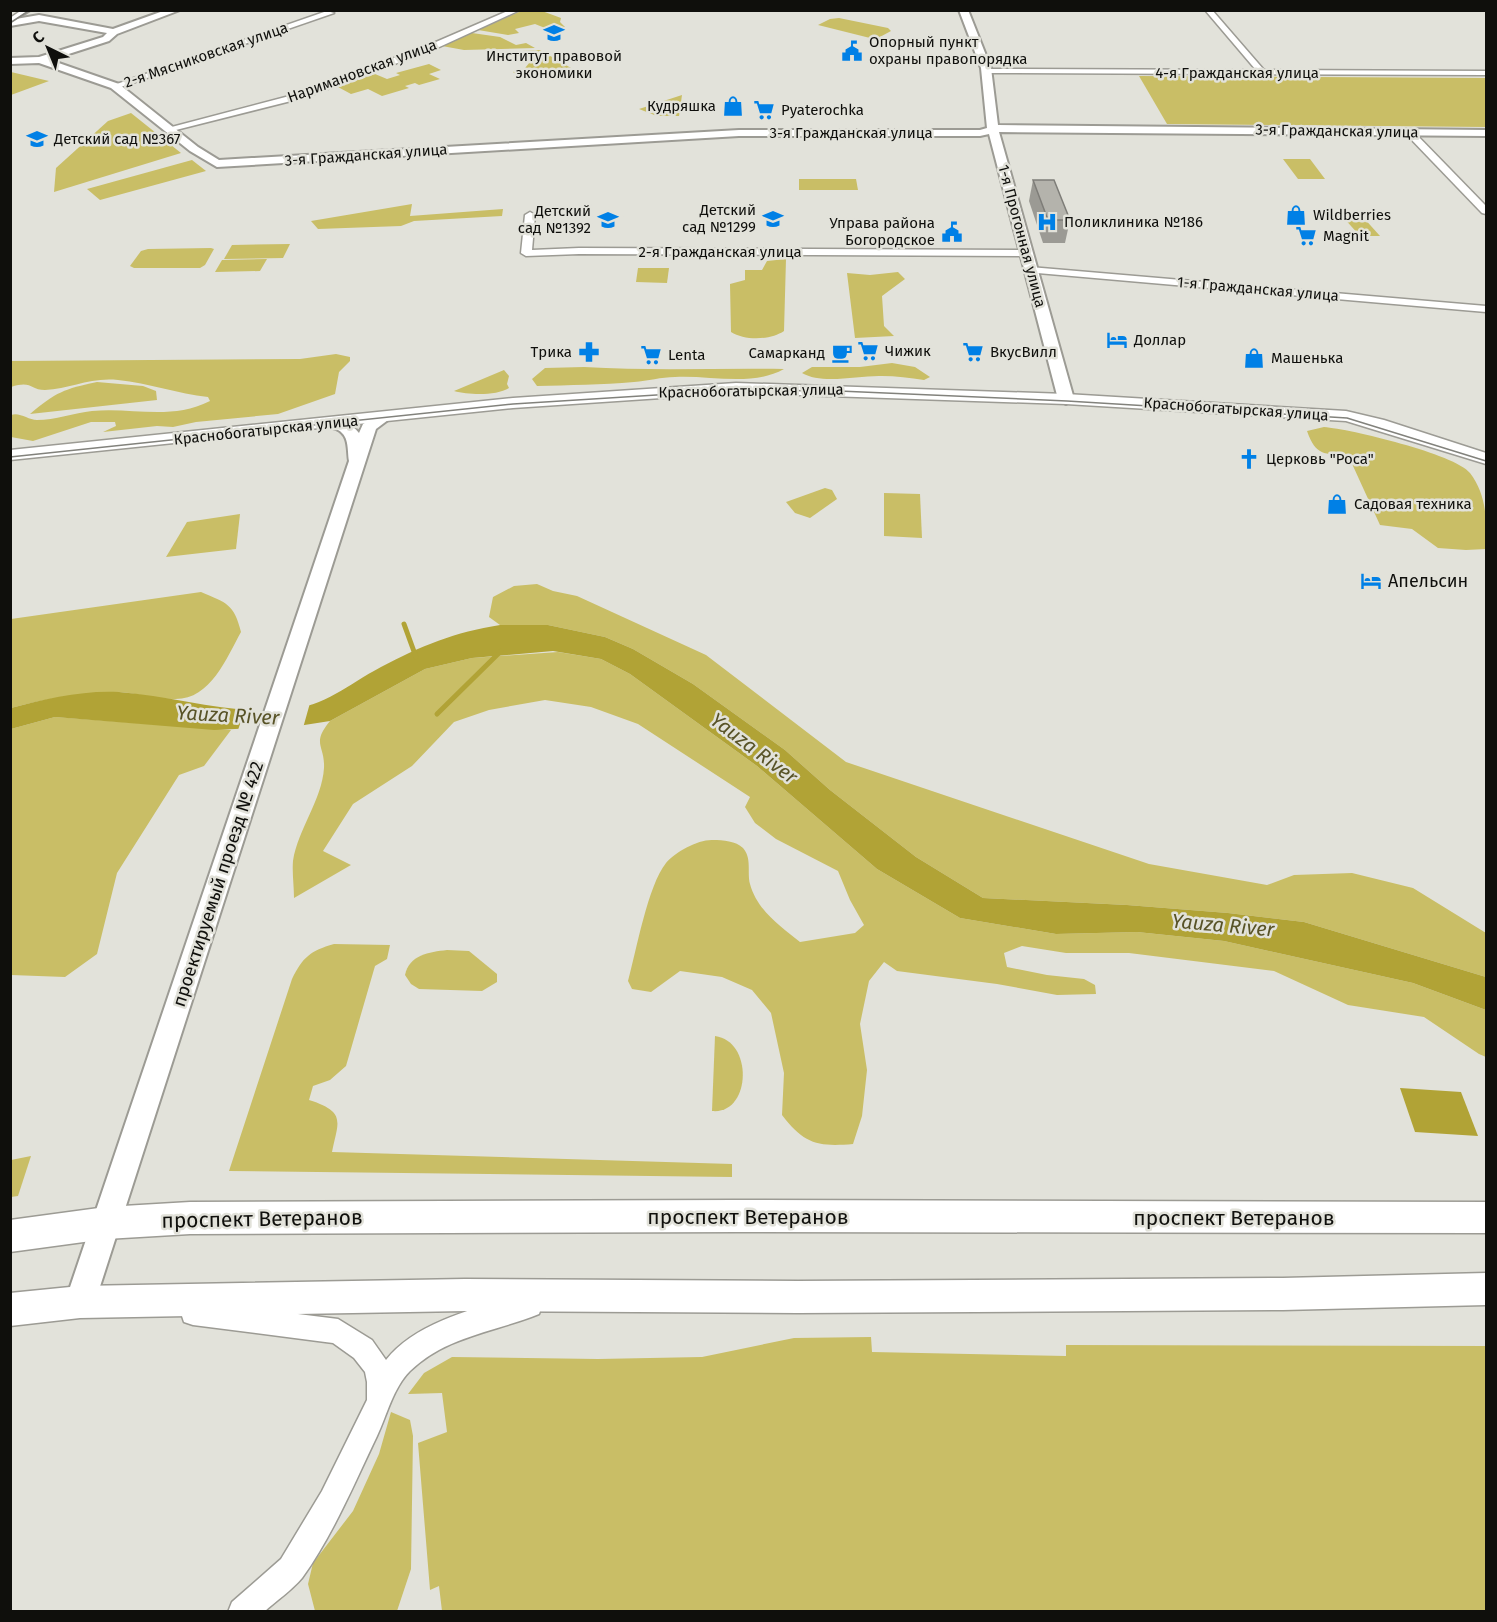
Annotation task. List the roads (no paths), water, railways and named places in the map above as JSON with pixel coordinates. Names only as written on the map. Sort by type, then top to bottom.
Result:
[{"type":"main road","name":"Краснобогатырская улица","points":[[10,455],[535,401],[736,388],[1066,399],[1347,416],[1486,459]]},
{"type":"main road","name":"проспект Ветеранов","points":[[10,1236],[106,1223],[190,1218],[1486,1218]]},
{"type":"main road","points":[[10,1310],[93,1302],[465,1295],[557,1297],[1283,1294],[1486,1289]]},
{"type":"street","points":[[10,59],[40,60],[106,39],[114,32],[176,10]]},
{"type":"street","name":"Наримановская улица","points":[[168,129],[300,96],[432,46],[517,10]]},
{"type":"street","name":"1-я Прогонная улица","points":[[963,10],[987,71],[993,130],[1066,399]]},
{"type":"street","points":[[1208,10],[1263,73]]},
{"type":"street","points":[[10,22],[27,12],[39,18],[114,32]]},
{"type":"street","name":"2-я Мясниковская улица","points":[[116,86],[327,12]]},
{"type":"street","points":[[10,22],[39,18]]},
{"type":"street","points":[[40,60],[116,86],[168,129]]},
{"type":"street","name":"4-я Гражданская улица","points":[[987,71],[1486,73]]},
{"type":"street","name":"3-я Гражданская улица","points":[[168,129],[208,160],[217,164],[739,134],[969,133],[1014,127],[1486,133]]},
{"type":"street","points":[[1409,132],[1486,211]]},
{"type":"street","name":"2-я Гражданская улица","points":[[530,215],[526,253],[579,251],[1025,253]]},
{"type":"street","name":"1-я Гражданская улица","points":[[1030,270],[1486,309]]},
{"type":"street","name":"проектируемый проезд № 422","points":[[93,1302],[106,1223],[369,428],[384,417]]},
{"type":"street","name":"проектируемый проезд № 422","points":[[330,423],[349,430],[356,440],[357,466]]},
{"type":"street","points":[[242,1611],[291,1569],[332,1501],[378,1405],[386,1382],[401,1362],[434,1338],[465,1324],[557,1297]]},
{"type":"street","points":[[93,1302],[338,1331],[363,1349],[376,1366],[380,1383],[378,1405]]},
{"type":"water","name":"Yauza River","points":[[500,625],[548,625],[605,637],[633,649],[693,684],[785,750],[830,790],[916,857],[983,898],[1127,905],[1304,922],[1486,977],[1486,1010],[1413,983],[1224,941],[1137,932],[1056,934],[960,918],[877,869],[757,766],[630,674],[601,659],[553,651],[472,658],[425,669],[330,721],[298,726],[214,730],[55,717],[11,729],[11,708],[51,698],[92,692],[140,694],[244,710],[300,708],[336,694],[381,667],[424,646],[453,636]]},
{"type":"water","points":[[1400,1088],[1461,1092],[1478,1136],[1415,1132]]},
{"type":"waterway","points":[[404,624],[416,657]]},
{"type":"waterway","points":[[437,714],[501,651]]},
{"type":"tram line","points":[[10,23],[30,10]]},
{"type":"tram line","points":[[10,457],[513,404],[736,390],[839,391],[1067,401],[1347,418],[1486,461]]},
{"type":"place","name":"Институт правовой экономики","points":[[554,33]]},
{"type":"place","name":"Опорный пункт охраны правопорядка","points":[[852,51]]},
{"type":"place","name":"Кудряшка","points":[[733,106]]},
{"type":"place","name":"Pyaterochka","points":[[764,110]]},
{"type":"place","name":"Детский сад №367","points":[[37,139]]},
{"type":"place","name":"Wildberries","points":[[1296,215]]},
{"type":"place","name":"Детский сад №1299","points":[[773,219]]},
{"type":"place","name":"Детский сад №1392","points":[[608,220]]},
{"type":"place","name":"Поликлиника №186","points":[[1047,222]]},
{"type":"place","name":"Управа района Богородское","points":[[952,232]]},
{"type":"place","name":"Magnit","points":[[1306,236]]},
{"type":"place","name":"Доллар","points":[[1117,340]]},
{"type":"place","name":"Чижик","points":[[868,351]]},
{"type":"place","name":"Трика","points":[[589,352]]},
{"type":"place","name":"ВкусВилл","points":[[973,352]]},
{"type":"place","name":"Самарканд","points":[[842,353]]},
{"type":"place","name":"Lenta","points":[[651,355]]},
{"type":"place","name":"Машенька","points":[[1254,358]]},
{"type":"place","name":"Церковь \"Роса\"","points":[[1249,459]]},
{"type":"place","name":"Садовая техника","points":[[1337,504]]},
{"type":"place","name":"Апельсин","points":[[1371,581]]}]
